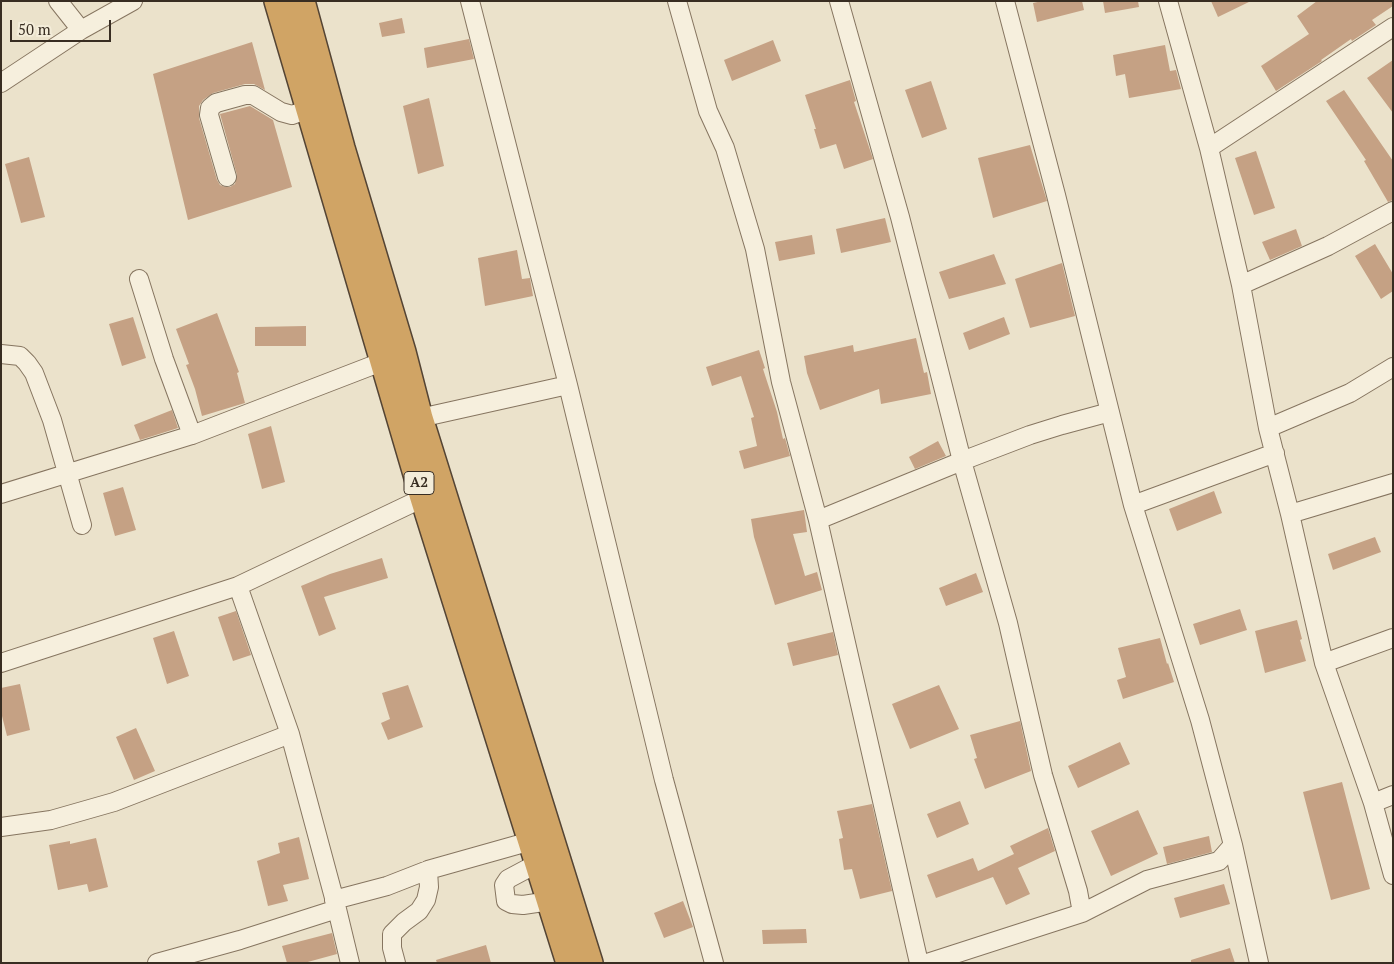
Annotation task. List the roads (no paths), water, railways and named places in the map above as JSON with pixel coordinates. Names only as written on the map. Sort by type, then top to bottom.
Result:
[{"type":"highway","name":"A2","points":[[277,1],[423,498],[569,963]]},
{"type":"highway","name":"A2","points":[[302,1],[342,148],[403,352],[420,418],[590,963]]},
{"type":"street","points":[[58,1],[81,30]]},
{"type":"street","points":[[1,83],[81,30],[133,1]]},
{"type":"street","points":[[470,1],[568,385],[664,780],[714,963]]},
{"type":"street","points":[[677,1],[708,111],[725,148],[755,249],[781,382],[818,520],[919,963]]},
{"type":"street","points":[[840,1],[900,217],[962,460],[1008,623],[1042,775],[1078,891],[1082,913]]},
{"type":"street","points":[[1005,1],[1053,185],[1132,505],[1200,720],[1233,845],[1259,963]]},
{"type":"street","points":[[1168,1],[1209,148],[1241,285],[1268,428],[1324,663],[1373,803],[1393,875]]},
{"type":"street","points":[[1209,148],[1393,27]]},
{"type":"street","points":[[227,177],[209,115],[210,108],[216,103],[245,95],[253,95],[281,112],[292,115],[309,109]]},
{"type":"street","points":[[1241,285],[1328,246],[1393,211]]},
{"type":"street","points":[[139,279],[164,359],[192,435]]},
{"type":"street","points":[[1,354],[20,356],[34,373],[52,420],[82,525]]},
{"type":"street","points":[[1,494],[192,435],[384,361]]},
{"type":"street","points":[[1268,428],[1350,393],[1393,367]]},
{"type":"street","points":[[420,418],[568,385]]},
{"type":"street","points":[[818,520],[962,460],[1062,424],[1110,412]]},
{"type":"street","points":[[1132,505],[1274,453]]},
{"type":"street","points":[[1290,514],[1393,483]]},
{"type":"street","points":[[1,663],[238,586],[423,498]]},
{"type":"street","points":[[238,586],[290,734],[350,963]]},
{"type":"street","points":[[1324,663],[1393,638]]},
{"type":"street","points":[[1,826],[51,820],[114,802],[290,734]]},
{"type":"street","points":[[1373,803],[1393,795]]},
{"type":"street","points":[[927,963],[1082,913],[1147,880],[1219,861],[1233,845]]},
{"type":"street","points":[[157,963],[240,940],[428,870],[534,852]]},
{"type":"street","points":[[534,852],[504,885],[506,901],[512,904],[524,905],[550,901]]},
{"type":"street","points":[[396,963],[392,948],[392,934],[404,922],[419,912],[426,900],[429,887],[428,870]]}]
